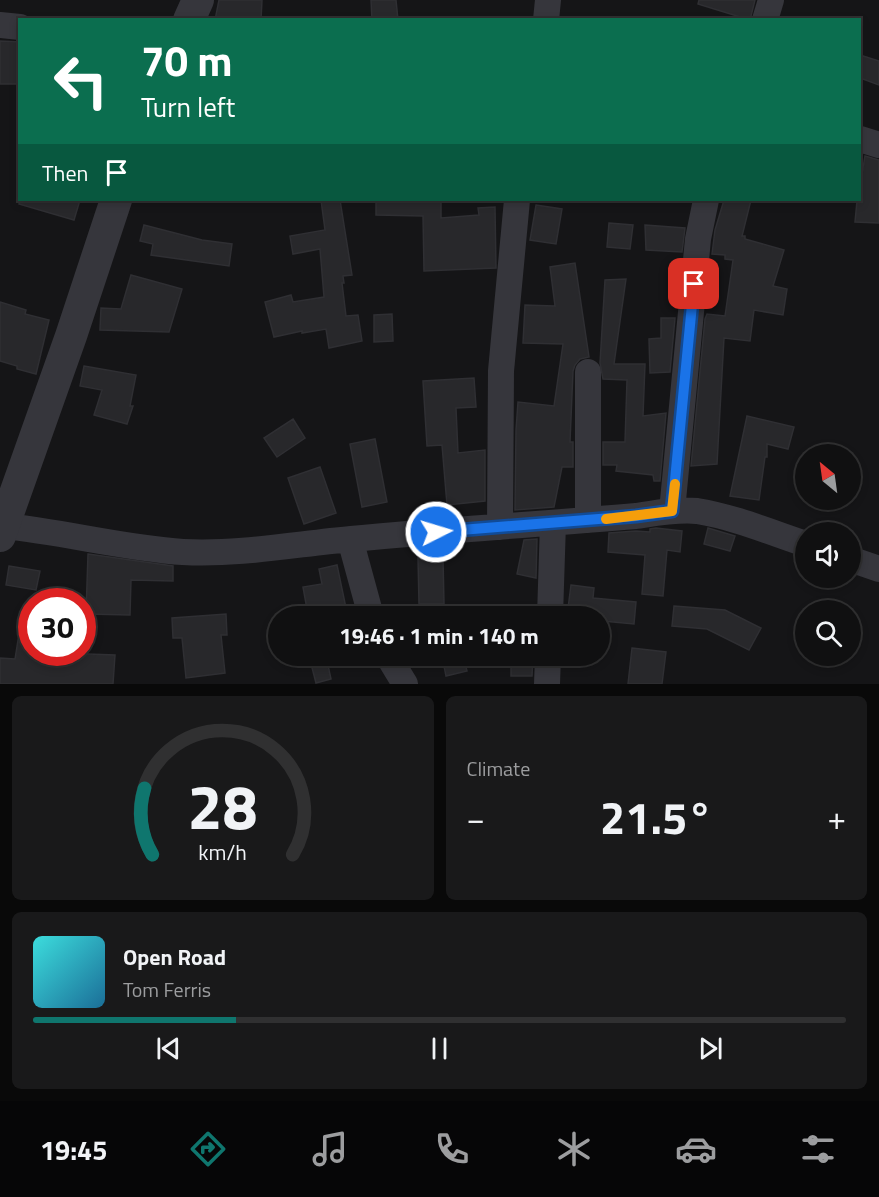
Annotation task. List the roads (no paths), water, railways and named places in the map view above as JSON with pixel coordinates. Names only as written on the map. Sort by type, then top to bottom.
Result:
[{"type":"street","points":[[190,18],[198,0]]},
{"type":"street","points":[[546,18],[548,0]]},
{"type":"street","points":[[766,18],[771,0]]},
{"type":"street","points":[[0,25],[18,27]]},
{"type":"street","points":[[861,139],[879,145]]},
{"type":"street","points":[[116,201],[2,531],[27,528],[105,543],[184,552],[257,549],[672,511],[695,511],[733,519],[795,540]]},
{"type":"street","points":[[500,527],[501,371],[517,201]]},
{"type":"street","points":[[672,511],[698,239],[706,201]]},
{"type":"street","points":[[588,372],[588,520]]},
{"type":"street","points":[[550,606],[552,523]]},
{"type":"street","points":[[350,539],[368,606]]},
{"type":"street","points":[[861,563],[879,569]]},
{"type":"street","points":[[394,666],[405,684]]},
{"type":"street","points":[[548,666],[548,684]]}]
